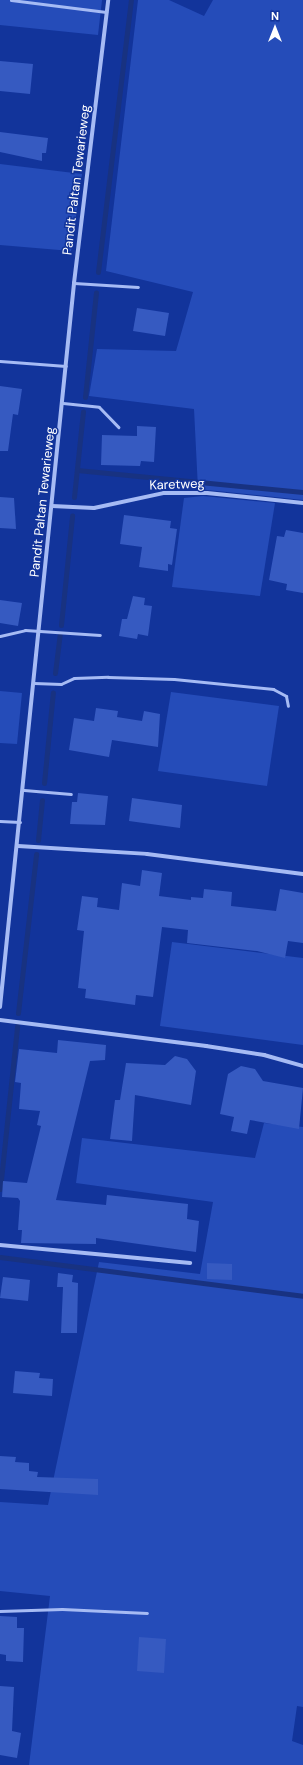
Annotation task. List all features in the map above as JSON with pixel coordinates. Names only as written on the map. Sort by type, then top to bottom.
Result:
[{"type":"street","name":"Pandit Paltan Tewarieweg","points":[[0,1007],[24,790],[74,283],[108,0]]},
{"type":"street","name":"Karetweg","points":[[52,506],[94,508],[164,493],[207,493],[303,503]]},
{"type":"street","points":[[18,846],[147,854],[303,874]]},
{"type":"street","points":[[0,1020],[220,1048],[303,1066]]},
{"type":"street","points":[[0,1245],[190,1263]]},
{"type":"lane","points":[[11,0],[106,12]]},
{"type":"lane","points":[[74,283],[138,287]]},
{"type":"lane","points":[[0,361],[66,366]]},
{"type":"lane","points":[[63,403],[99,407],[118,427]]},
{"type":"lane","points":[[0,636],[25,630],[100,634]]},
{"type":"lane","points":[[34,683],[61,684],[74,678],[174,679],[273,690],[286,696],[288,706]]},
{"type":"lane","points":[[24,790],[71,794]]},
{"type":"lane","points":[[0,821],[20,822]]},
{"type":"lane","points":[[0,1611],[62,1609],[147,1613]]},
{"type":"shaded area","points":[[0,0],[102,0],[98,35],[0,25]]},
{"type":"shaded area","points":[[138,0],[169,0],[204,16],[213,0],[303,0],[303,500],[198,489],[194,409],[89,396],[97,349],[176,351],[193,292],[106,271]]},
{"type":"shaded area","points":[[0,164],[82,174],[71,251],[0,245]]},
{"type":"shaded area","points":[[203,496],[275,503],[260,596],[172,587],[184,498]]},
{"type":"shaded area","points":[[0,691],[22,693],[17,744],[0,743]]},
{"type":"shaded area","points":[[171,692],[279,706],[267,786],[158,771]]},
{"type":"shaded area","points":[[172,942],[303,958],[303,1045],[160,1026]]},
{"type":"shaded area","points":[[264,1123],[303,1127],[303,1707],[297,1706],[292,1741],[303,1745],[303,1765],[29,1765],[50,1596],[0,1591],[0,1502],[48,1505],[99,1262],[200,1274],[213,1202],[76,1183],[82,1138],[255,1158]]},
{"type":"building","points":[[0,61],[33,64],[30,94],[0,91]]},
{"type":"building","points":[[0,132],[48,138],[46,153],[42,153],[42,161],[0,152]]},
{"type":"building","points":[[137,308],[169,313],[165,336],[133,331]]},
{"type":"building","points":[[0,386],[22,389],[18,415],[13,414],[8,451],[0,451]]},
{"type":"building","points":[[137,426],[156,427],[154,462],[141,461],[140,466],[101,465],[102,435],[137,436]]},
{"type":"building","points":[[0,497],[14,498],[16,529],[0,528]]},
{"type":"building","points":[[124,515],[171,521],[170,528],[177,529],[172,565],[168,564],[168,571],[139,567],[142,547],[120,544]]},
{"type":"building","points":[[286,530],[303,533],[303,593],[286,590],[287,584],[269,580],[277,536],[284,537]]},
{"type":"building","points":[[133,596],[145,598],[144,605],[152,606],[148,636],[138,634],[137,639],[119,636],[122,619],[127,619]]},
{"type":"building","points":[[0,600],[22,603],[18,626],[0,623]]},
{"type":"building","points":[[96,708],[118,711],[117,717],[142,721],[144,711],[160,714],[158,747],[112,740],[109,757],[69,750],[74,718],[94,721]]},
{"type":"building","points":[[78,793],[108,796],[105,825],[70,824],[72,802],[77,802]]},
{"type":"building","points":[[132,798],[182,805],[180,828],[129,821]]},
{"type":"building","points":[[142,870],[162,873],[159,896],[191,900],[191,897],[203,898],[204,889],[232,892],[231,906],[276,911],[280,889],[303,893],[303,943],[288,941],[285,958],[257,951],[187,943],[188,930],[162,927],[153,997],[136,995],[135,1005],[85,998],[86,989],[78,988],[84,931],[77,930],[82,896],[98,898],[97,907],[119,910],[122,883],[140,886]]},
{"type":"building","points":[[58,1040],[106,1045],[105,1060],[90,1061],[56,1200],[106,1205],[107,1195],[188,1204],[187,1219],[199,1221],[196,1252],[96,1238],[96,1244],[21,1243],[22,1230],[18,1230],[20,1201],[18,1198],[2,1197],[3,1181],[27,1183],[41,1126],[37,1125],[40,1111],[19,1109],[21,1083],[15,1082],[19,1049],[57,1053]]},
{"type":"building","points":[[175,1056],[187,1059],[196,1071],[191,1105],[135,1095],[132,1141],[110,1139],[115,1100],[120,1100],[126,1063],[165,1065]]},
{"type":"building","points":[[241,1066],[255,1069],[263,1081],[303,1088],[299,1129],[250,1120],[247,1134],[231,1131],[234,1117],[220,1114],[228,1074]]},
{"type":"building","points":[[207,1263],[232,1264],[232,1280],[207,1279]]},
{"type":"building","points":[[58,1273],[73,1275],[72,1282],[78,1283],[77,1333],[61,1333],[63,1287],[57,1287]]},
{"type":"building","points":[[3,1277],[30,1280],[28,1301],[0,1298]]},
{"type":"building","points":[[15,1371],[40,1373],[39,1378],[53,1379],[52,1396],[13,1393]]},
{"type":"building","points":[[0,1456],[16,1457],[15,1462],[29,1463],[29,1471],[38,1472],[37,1477],[98,1479],[98,1495],[0,1489]]},
{"type":"building","points":[[0,1616],[17,1617],[17,1628],[24,1628],[23,1662],[6,1661],[6,1655],[0,1654]]},
{"type":"building","points":[[139,1637],[166,1639],[164,1673],[137,1671]]},
{"type":"building","points":[[0,1686],[14,1687],[12,1731],[21,1733],[17,1758],[0,1755]]},
{"type":"waterway","points":[[98,272],[131,0]]},
{"type":"waterway","points":[[85,397],[96,293]]},
{"type":"waterway","points":[[74,497],[83,411]]},
{"type":"waterway","points":[[77,470],[303,492]]},
{"type":"waterway","points":[[61,625],[72,516]]},
{"type":"waterway","points":[[55,673],[60,635]]},
{"type":"waterway","points":[[44,783],[53,692]]},
{"type":"waterway","points":[[38,840],[42,800]]},
{"type":"waterway","points":[[18,1013],[36,854]]},
{"type":"waterway","points":[[0,1189],[17,1026]]},
{"type":"waterway","points":[[0,1257],[303,1296]]}]
